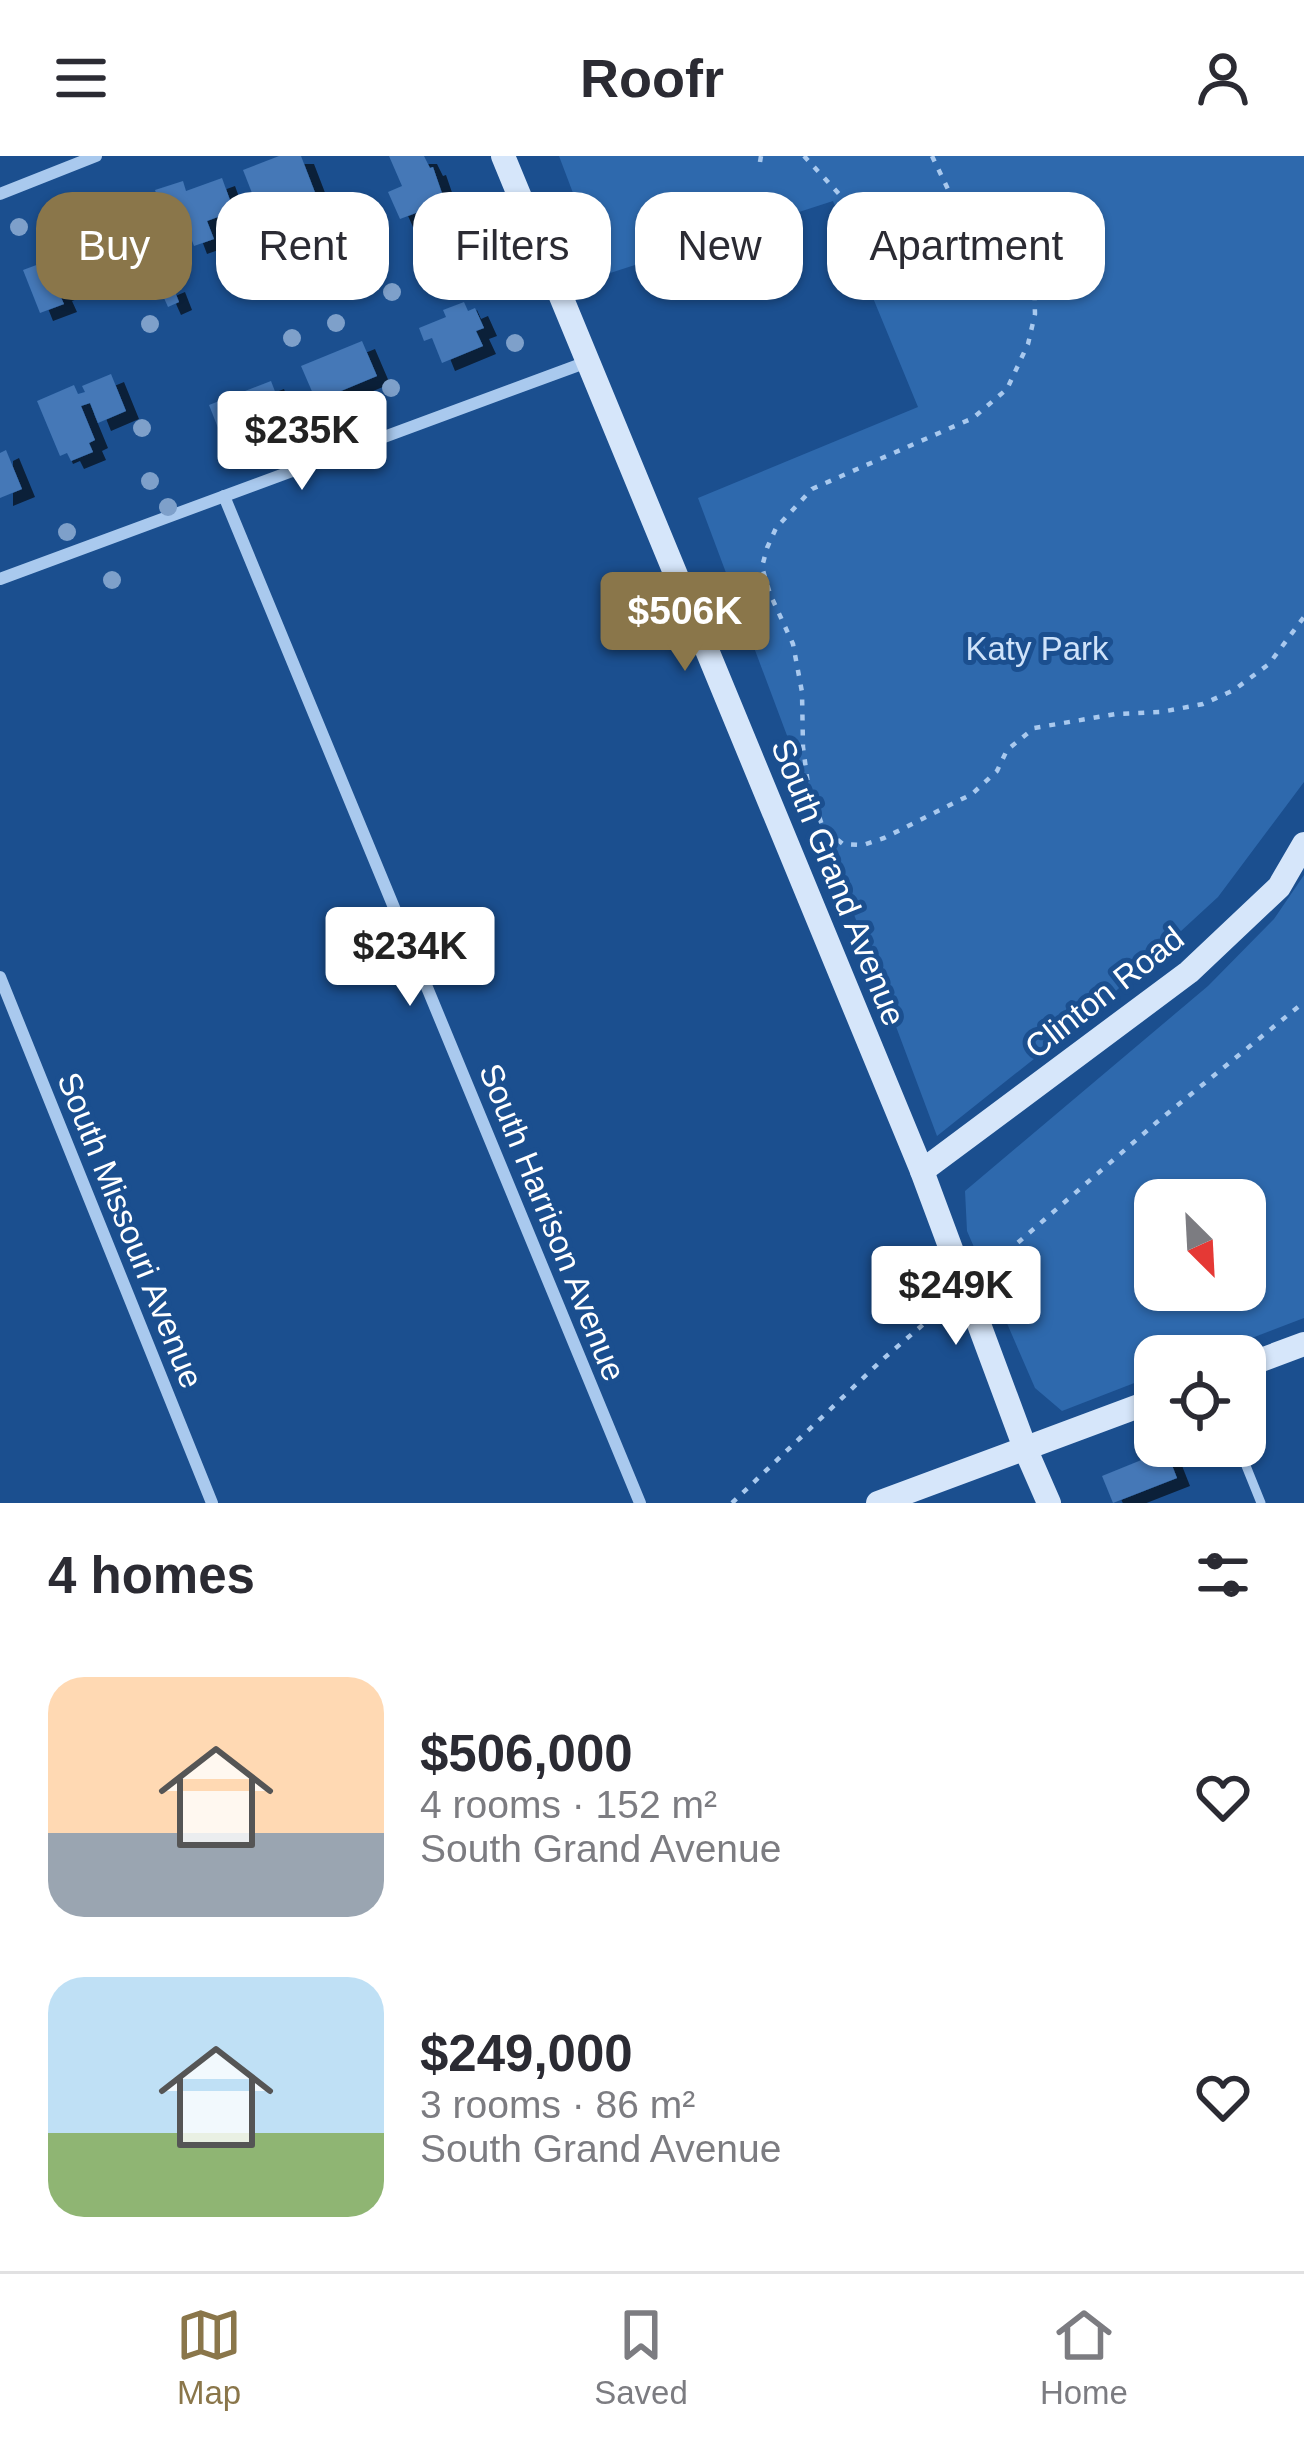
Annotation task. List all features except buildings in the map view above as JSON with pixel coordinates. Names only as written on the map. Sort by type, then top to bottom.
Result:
[{"type":"street","points":[[0,194],[97,156]]},
{"type":"street","name":"South Grand Avenue","points":[[503,156],[922,1171],[1049,1503]]},
{"type":"street","points":[[0,579],[587,362]]},
{"type":"street","name":"South Harrison Avenue","points":[[224,496],[640,1503]]},
{"type":"street","name":"Clinton Road","points":[[922,1171],[1189,972],[1279,887],[1304,844]]},
{"type":"street","name":"South Missouri Avenue","points":[[1,982],[212,1503]]},
{"type":"street","points":[[1266,1358],[1304,1344]]},
{"type":"street","points":[[878,1503],[1134,1408]]},
{"type":"lane","points":[[1246,1467],[1261,1503]]},
{"type":"path","points":[[804,156],[837,192]]},
{"type":"path","points":[[932,156],[949,192]]},
{"type":"path","points":[[1034,300],[1028,344],[1007,389],[973,418],[812,489],[776,528],[767,548],[762,567],[793,644],[802,692],[808,784],[823,828],[843,844],[863,845],[884,838],[972,794],[997,771],[1007,750],[1034,728],[1203,704],[1234,690],[1269,664],[1304,616]]},
{"type":"path","points":[[732,1503],[883,1359],[1304,1002]]},
{"type":"green space","name":"Katy Park","points":[[559,156],[1304,156],[1304,782],[1218,897],[1093,1012],[937,1136],[698,498],[918,407],[874,300],[1105,300],[1105,192],[827,192],[827,203],[803,211],[803,192],[635,192],[635,265],[611,273],[611,192],[573,192]]},
{"type":"green space","points":[[1304,875],[1304,1318],[1260,1335],[1134,1335],[1134,1383],[1062,1411],[1035,1388],[967,1231],[965,1191],[1208,986],[1274,919]]}]
